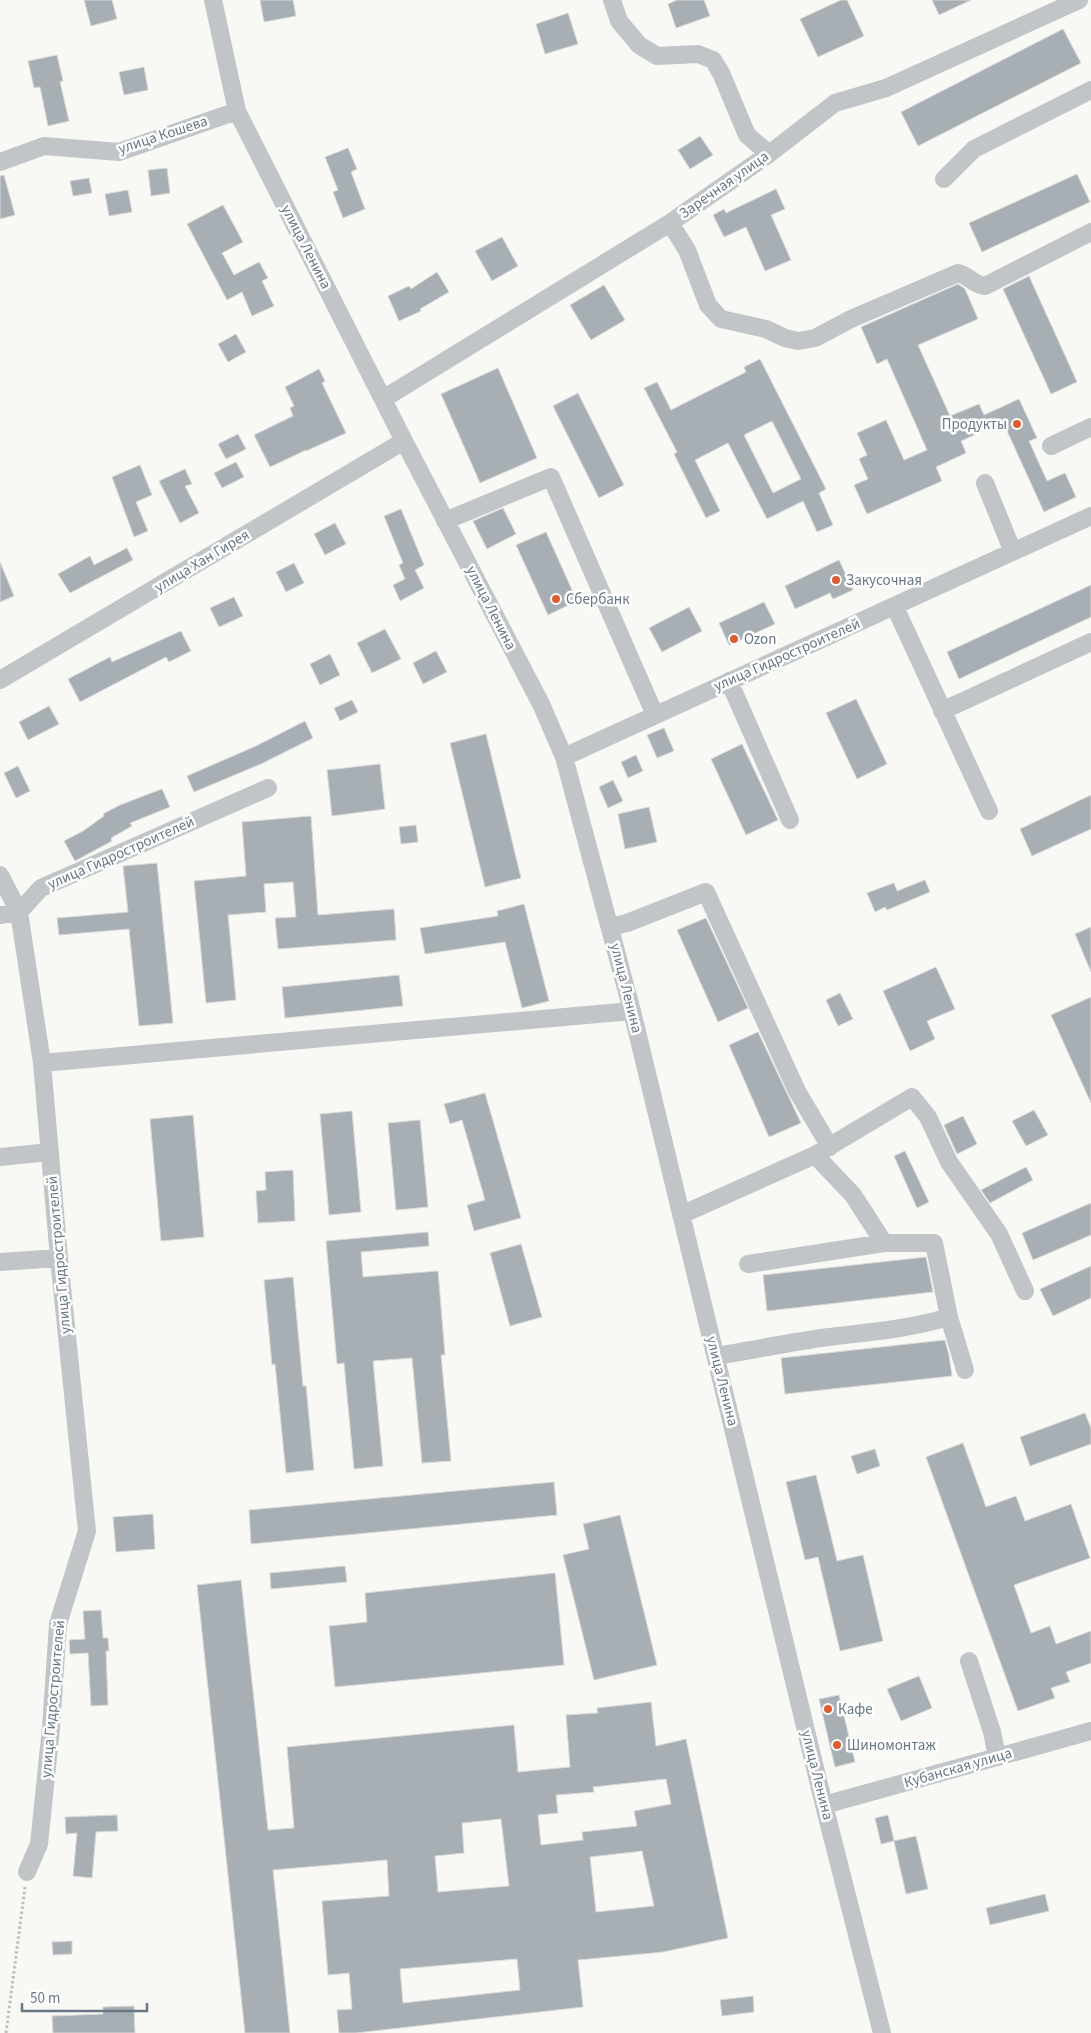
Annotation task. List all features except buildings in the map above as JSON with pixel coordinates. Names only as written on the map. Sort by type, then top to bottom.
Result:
[{"type":"street","name":"улица Ленина","points":[[213,0],[237,111],[445,521],[541,704],[564,757],[632,1011],[824,1805],[882,2033]]},
{"type":"street","points":[[612,0],[619,21],[639,45],[645,49],[657,56],[698,54],[713,60],[721,73],[747,135],[769,154]]},
{"type":"street","name":"Заречная улица","points":[[383,399],[670,223],[769,154],[835,103],[886,88],[1079,0]]},
{"type":"street","points":[[944,179],[974,149],[1091,90]]},
{"type":"street","name":"улица Кошева","points":[[0,162],[44,146],[119,152],[237,111]]},
{"type":"street","points":[[670,223],[687,250],[708,305],[721,319],[766,329],[785,338],[798,341],[815,338],[851,319],[958,273],[965,275],[974,284],[985,286],[1091,232]]},
{"type":"street","points":[[1050,446],[1091,427]]},
{"type":"street","name":"улица Хан Гирея","points":[[0,680],[404,441]]},
{"type":"street","points":[[445,521],[551,477],[655,715]]},
{"type":"street","points":[[985,483],[1013,552]]},
{"type":"street","name":"улица Гидростроителей","points":[[564,757],[1091,516]]},
{"type":"street","points":[[895,607],[989,811]]},
{"type":"street","points":[[942,711],[1091,642]]},
{"type":"street","points":[[729,681],[790,820]]},
{"type":"street","name":"улица Гидростроителей","points":[[27,1872],[39,1844],[51,1728],[58,1624],[87,1531],[59,1258],[42,1063],[19,912],[42,888],[268,788]]},
{"type":"street","points":[[0,875],[19,912],[0,915]]},
{"type":"street","points":[[610,927],[627,923],[706,892],[798,1092],[822,1151],[884,1242]]},
{"type":"street","points":[[42,1063],[632,1011]]},
{"type":"street","points":[[681,1215],[822,1151],[912,1098],[928,1116],[949,1162],[999,1234],[1025,1291]]},
{"type":"street","points":[[0,1157],[50,1152]]},
{"type":"street","points":[[748,1264],[884,1242],[934,1243],[949,1317],[965,1370]]},
{"type":"street","points":[[0,1262],[59,1258]]},
{"type":"street","points":[[716,1356],[828,1337],[873,1333],[925,1324],[949,1317]]},
{"type":"street","points":[[969,1661],[992,1732],[997,1757]]},
{"type":"street","name":"Кубанская улица","points":[[824,1805],[1091,1731]]},
{"type":"path","points":[[6,2033],[27,1872]]},
{"type":"place","name":"Продукты","points":[[1017,424]]},
{"type":"place","name":"Закусочная","points":[[836,580]]},
{"type":"place","name":"Сбербанк","points":[[556,599]]},
{"type":"place","name":"Ozon","points":[[734,639]]},
{"type":"place","name":"Кафе","points":[[828,1709]]},
{"type":"place","name":"Шиномонтаж","points":[[837,1745]]}]
